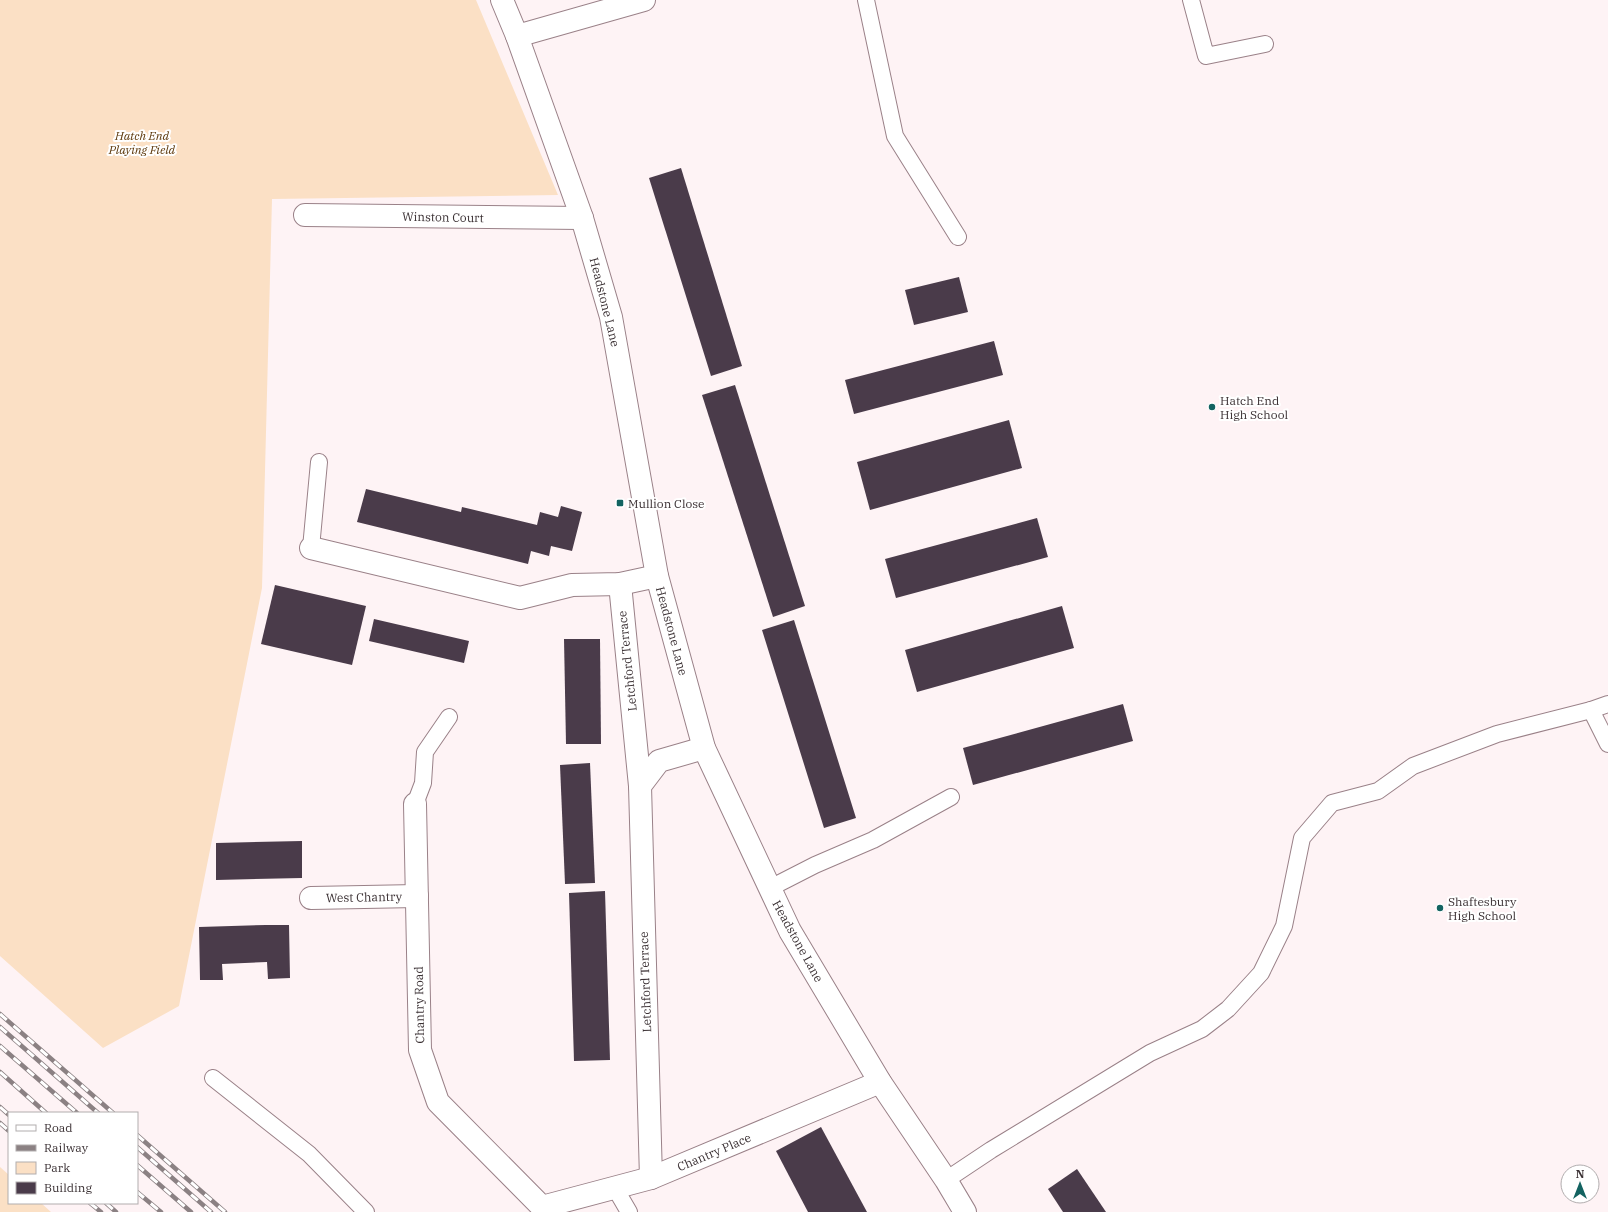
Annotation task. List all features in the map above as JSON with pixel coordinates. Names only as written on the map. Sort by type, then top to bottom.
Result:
[{"type":"street","name":"Headstone Lane","points":[[502,0],[517,36],[582,218],[611,317],[657,576],[704,748],[790,931],[880,1082],[946,1180],[965,1212]]},
{"type":"street","points":[[517,36],[644,0]]},
{"type":"street","name":"Winston Court","points":[[305,215],[582,218]]},
{"type":"street","points":[[311,548],[520,598],[572,585],[620,584],[657,576]]},
{"type":"street","name":"Letchford Terrace","points":[[620,584],[640,786],[651,1178]]},
{"type":"street","points":[[640,786],[659,761],[704,748]]},
{"type":"street","name":"Chantry Road","points":[[415,804],[420,1050],[438,1102],[539,1209]]},
{"type":"street","name":"West Chantry","points":[[311,898],[417,896]]},
{"type":"street","name":"Chantry Place","points":[[539,1209],[651,1178],[880,1082]]},
{"type":"lane","points":[[866,0],[895,136],[958,237]]},
{"type":"lane","points":[[1191,0],[1206,56],[1265,44]]},
{"type":"lane","points":[[311,548],[319,462]]},
{"type":"lane","points":[[946,1180],[991,1150],[1150,1053],[1202,1029],[1228,1009],[1261,973],[1284,926],[1302,838],[1332,803],[1378,791],[1413,766],[1496,734],[1591,710],[1608,704]]},
{"type":"lane","points":[[1591,710],[1608,744]]},
{"type":"lane","points":[[415,804],[423,783],[425,752],[449,717]]},
{"type":"lane","points":[[770,888],[815,865],[873,840],[951,797]]},
{"type":"lane","points":[[213,1078],[309,1154],[366,1212]]},
{"type":"lane","points":[[615,1188],[629,1212]]},
{"type":"green space","name":"Hatch End Playing Field","points":[[0,0],[476,0],[558,195],[272,199],[262,588],[179,1006],[103,1048],[0,956]]},
{"type":"green space","points":[[0,1167],[8,1174],[8,1204],[42,1204],[51,1212],[0,1212]]},
{"type":"building","points":[[681,168],[742,366],[711,376],[649,178]]},
{"type":"building","points":[[959,277],[968,312],[914,325],[905,290]]},
{"type":"building","points":[[994,341],[1003,375],[854,414],[845,380]]},
{"type":"building","points":[[735,385],[805,606],[773,617],[702,395]]},
{"type":"building","points":[[1009,420],[1022,468],[870,510],[857,462]]},
{"type":"building","points":[[366,489],[461,512],[462,507],[537,525],[540,512],[558,517],[561,506],[582,512],[572,551],[551,546],[549,556],[531,551],[528,564],[357,522]]},
{"type":"building","points":[[1037,518],[1048,557],[896,598],[885,559]]},
{"type":"building","points":[[275,585],[366,606],[352,665],[261,644]]},
{"type":"building","points":[[1062,606],[1074,648],[917,692],[905,650]]},
{"type":"building","points":[[374,619],[469,641],[464,663],[369,641]]},
{"type":"building","points":[[794,620],[856,818],[824,828],[762,630]]},
{"type":"building","points":[[564,639],[600,639],[601,744],[566,744]]},
{"type":"building","points":[[1123,704],[1133,741],[973,785],[963,748]]},
{"type":"building","points":[[590,763],[595,883],[565,884],[560,765]]},
{"type":"building","points":[[302,841],[302,878],[216,880],[216,843]]},
{"type":"building","points":[[605,891],[610,1060],[574,1061],[569,893]]},
{"type":"building","points":[[289,925],[290,978],[268,979],[267,962],[222,964],[223,980],[200,980],[199,927]]},
{"type":"building","points":[[821,1127],[867,1212],[808,1212],[776,1151]]},
{"type":"building","points":[[1077,1169],[1106,1212],[1063,1212],[1048,1189]]},
{"type":"railway","points":[[0,1014],[112,1112]]},
{"type":"railway","points":[[0,1027],[97,1112]]},
{"type":"railway","points":[[0,1046],[76,1112]]},
{"type":"railway","points":[[0,1072],[45,1112]]},
{"type":"railway","points":[[0,1107],[8,1114]]},
{"type":"railway","points":[[0,1123],[8,1130]]},
{"type":"railway","points":[[138,1136],[225,1212]]},
{"type":"railway","points":[[138,1148],[211,1212]]},
{"type":"railway","points":[[138,1166],[191,1212]]},
{"type":"railway","points":[[138,1193],[161,1212]]},
{"type":"railway","points":[[91,1204],[101,1212]]},
{"type":"railway","points":[[107,1204],[116,1212]]},
{"type":"place","name":"Hatch End High School","points":[[1212,407]]},
{"type":"place","name":"Mullion Close","points":[[620,503]]},
{"type":"place","name":"Shaftesbury High School","points":[[1440,908]]}]
